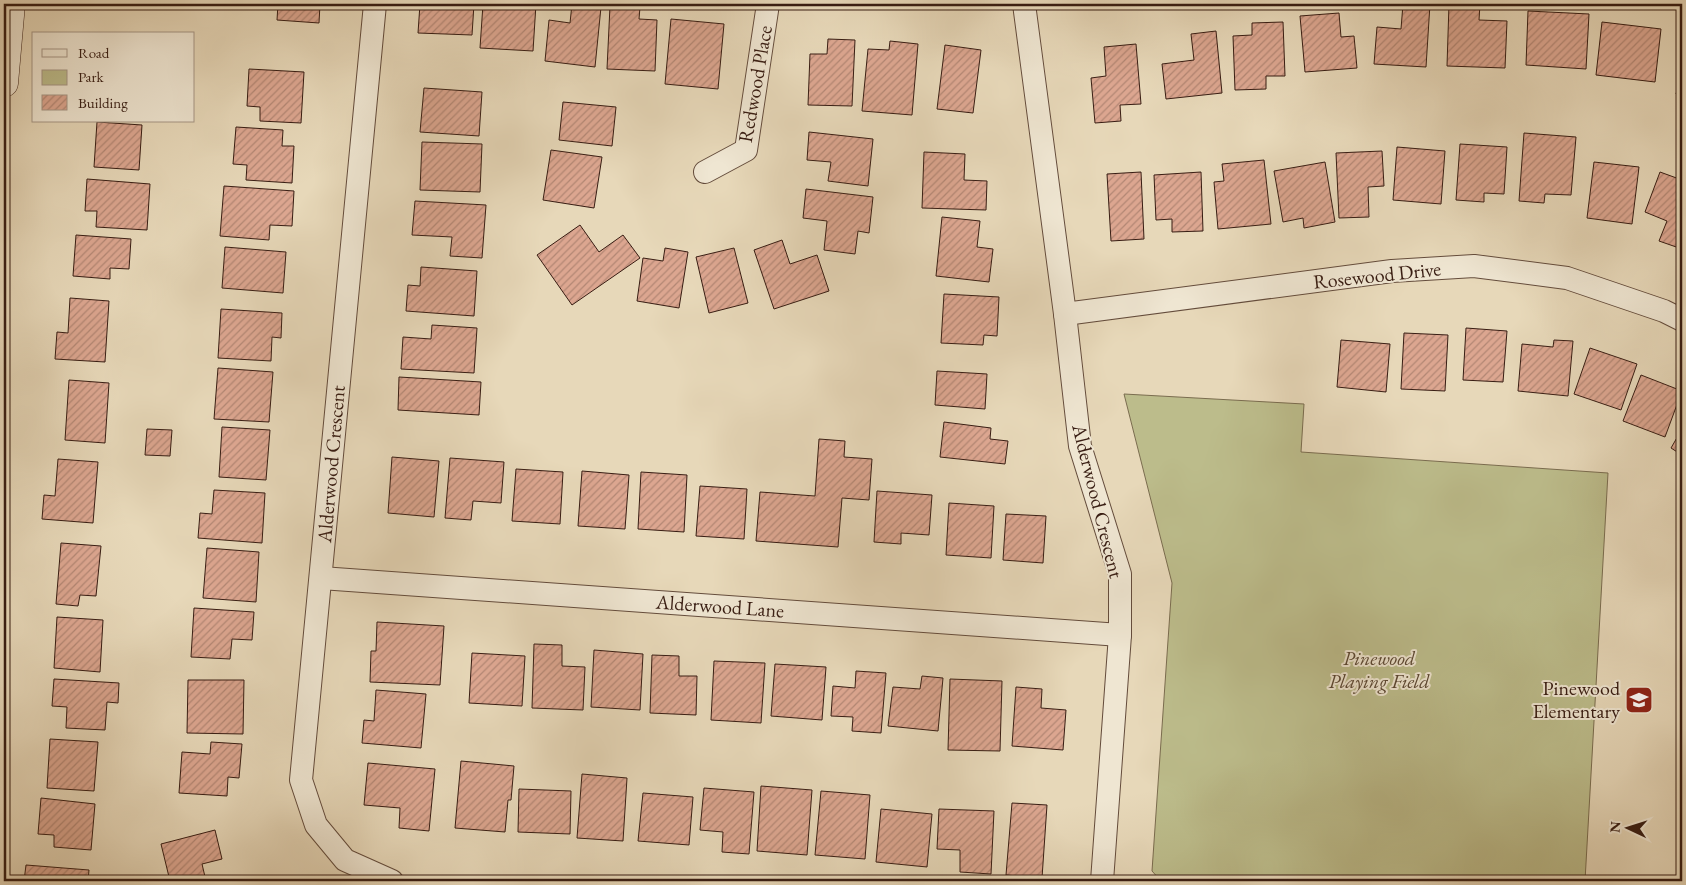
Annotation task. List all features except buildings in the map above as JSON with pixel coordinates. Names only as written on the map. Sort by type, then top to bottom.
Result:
[{"type":"main road","points":[[4,83],[11,4]]},
{"type":"street","name":"Alderwood Crescent","points":[[375,4],[301,780],[316,825],[345,860],[392,881]]},
{"type":"street","name":"Redwood Place","points":[[706,172],[746,150],[768,4]]},
{"type":"street","name":"Alderwood Crescent","points":[[1024,4],[1065,314],[1080,446],[1120,574],[1120,635],[1102,881]]},
{"type":"street","name":"Rosewood Drive","points":[[1065,314],[1392,271],[1474,266],[1566,278],[1664,311],[1682,320]]},
{"type":"street","name":"Alderwood Lane","points":[[321,578],[1120,635]]},
{"type":"green space","name":"Pinewood Playing Field","points":[[1124,394],[1304,404],[1301,452],[1608,473],[1585,881],[1161,881],[1152,871],[1172,583]]},
{"type":"place","name":"Pinewood Elementary","points":[[1639,700]]}]
